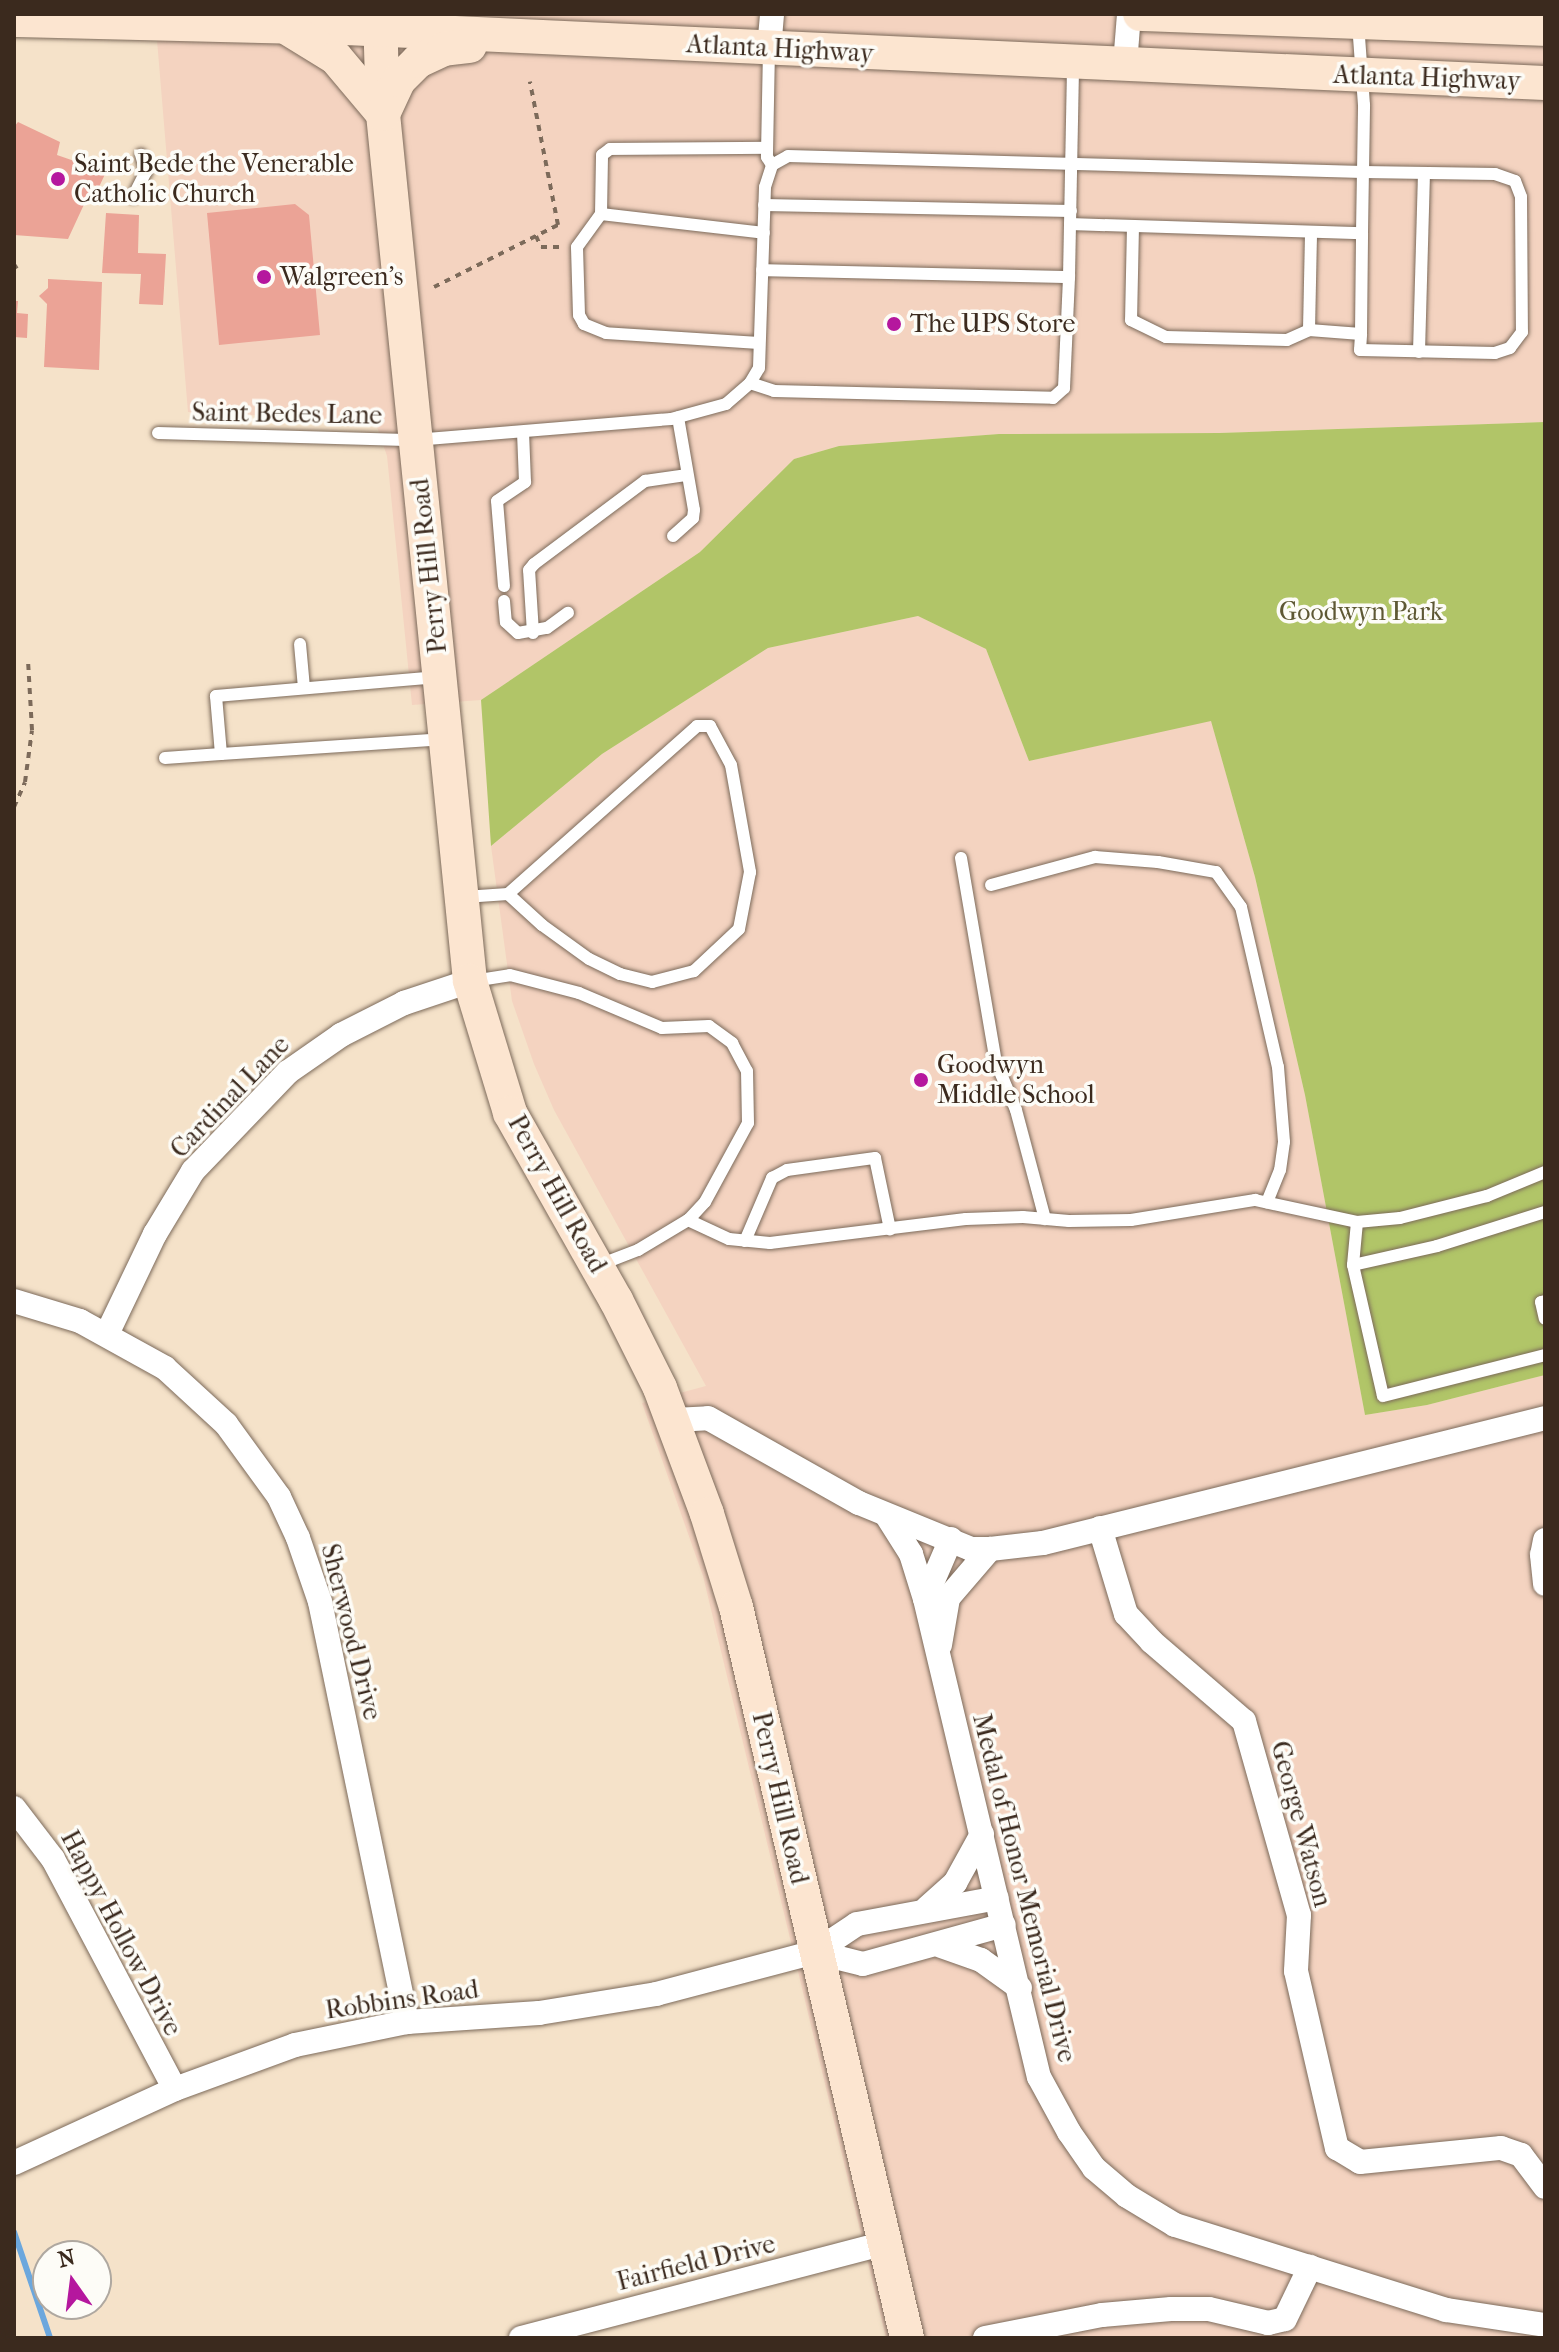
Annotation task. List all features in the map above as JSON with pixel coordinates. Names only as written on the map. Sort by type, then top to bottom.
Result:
[{"type":"main road","name":"Atlanta Highway","points":[[1140,14],[1357,18],[1545,29]]},
{"type":"main road","name":"Atlanta Highway","points":[[14,20],[123,19],[286,27],[380,22],[513,38],[1545,83]]},
{"type":"main road","name":"Perry Hill Road","points":[[380,22],[383,114],[470,981],[510,1113],[596,1266],[674,1420],[736,1607],[907,2338]]},
{"type":"main road","points":[[286,27],[336,58],[383,114],[399,80],[418,61],[444,49],[513,38]]},
{"type":"street","points":[[769,49],[772,14]]},
{"type":"street","points":[[1125,64],[1129,14]]},
{"type":"street","name":"Cardinal Lane","points":[[107,1334],[155,1234],[193,1171],[288,1072],[341,1035],[404,1003],[470,981]]},
{"type":"street","name":"Sherwood Drive","points":[[14,1301],[61,1313],[107,1334],[165,1368],[226,1424],[279,1497],[298,1538],[320,1602],[407,2022]]},
{"type":"street","name":"Medal of Honor Memorial Drive","points":[[674,1420],[708,1418],[887,1516],[971,1549],[990,1549],[1043,1543],[1545,1418]]},
{"type":"street","name":"Medal of Honor Memorial Drive","points":[[887,1516],[911,1554],[925,1599],[1039,2077],[1069,2132],[1094,2168],[1127,2196],[1175,2225],[1446,2310],[1545,2325]]},
{"type":"street","name":"George Watson","points":[[1100,1528],[1126,1614],[1152,1642],[1244,1721],[1299,1915],[1296,1971],[1337,2148],[1360,2162],[1501,2148],[1521,2155],[1545,2187]]},
{"type":"street","points":[[925,1599],[951,1539]]},
{"type":"street","points":[[1545,1540],[1542,1555],[1545,1584]]},
{"type":"street","name":"Medal of Honor Memorial Drive","points":[[939,1652],[948,1598],[990,1549]]},
{"type":"street","name":"Happy Hollow Drive","points":[[14,1808],[53,1859],[175,2089]]},
{"type":"street","points":[[926,1908],[955,1883],[982,1834]]},
{"type":"street","points":[[815,1952],[857,1924],[926,1908],[997,1898]]},
{"type":"street","points":[[815,1952],[863,1964],[1004,1925]]},
{"type":"street","points":[[938,1945],[981,1960],[1020,1988]]},
{"type":"street","name":"Robbins Road","points":[[14,2163],[175,2089],[295,2045],[407,2022],[594,2006],[656,1994],[815,1952]]},
{"type":"street","name":"Fairfield Drive","points":[[521,2338],[885,2243]]},
{"type":"street","points":[[985,2338],[1102,2315],[1171,2309],[1209,2309],[1268,2323],[1285,2319],[1310,2267]]},
{"type":"lane","points":[[772,165],[788,156],[1363,172],[1495,174],[1515,181],[1521,197],[1522,332],[1510,348],[1495,353],[1360,350],[1363,172],[1357,18]]},
{"type":"lane","points":[[769,49],[767,148],[772,165],[764,205],[759,368],[750,383],[774,391],[1053,398],[1064,388],[1073,62]]},
{"type":"lane","points":[[759,343],[606,333],[584,324],[579,315],[577,247],[601,214],[602,155],[610,149],[767,148]]},
{"type":"lane","points":[[133,197],[146,172],[141,155]]},
{"type":"lane","points":[[1419,352],[1424,173]]},
{"type":"lane","points":[[764,205],[1070,217],[1133,226],[1362,233]]},
{"type":"lane","points":[[601,214],[764,233]]},
{"type":"lane","points":[[1133,226],[1131,320],[1166,337],[1287,340],[1309,330],[1361,334]]},
{"type":"lane","points":[[1309,330],[1311,232]]},
{"type":"lane","points":[[762,270],[1069,277]]},
{"type":"lane","name":"Saint Bedes Lane","points":[[158,433],[415,440],[523,432],[678,417],[726,404],[750,383]]},
{"type":"lane","points":[[673,536],[693,518],[678,417]]},
{"type":"lane","points":[[504,586],[497,501],[525,482],[523,432]]},
{"type":"lane","points":[[533,633],[529,570],[534,564],[645,481],[686,475]]},
{"type":"lane","points":[[504,601],[510,629],[533,633],[547,628],[568,613]]},
{"type":"lane","points":[[300,644],[304,688]]},
{"type":"lane","points":[[221,754],[216,696],[441,676]]},
{"type":"lane","points":[[463,898],[508,894],[697,726],[710,726],[731,765],[750,872],[739,929],[694,971],[652,982],[620,974],[577,951],[508,894]]},
{"type":"lane","points":[[165,758],[448,738]]},
{"type":"lane","points":[[991,885],[1095,857],[1158,862],[1216,872],[1241,907],[1278,1067],[1284,1142],[1280,1170],[1267,1203]]},
{"type":"lane","points":[[961,858],[996,1062],[1016,1110],[1045,1219]]},
{"type":"lane","points":[[470,981],[510,975],[579,993],[662,1028],[709,1026],[732,1043],[747,1071],[748,1123],[725,1172],[705,1202],[688,1220],[638,1250],[596,1266]]},
{"type":"lane","points":[[745,1241],[772,1178],[787,1170],[875,1158],[890,1229]]},
{"type":"lane","points":[[688,1220],[729,1239],[770,1243],[966,1219],[1131,1220],[1255,1200],[1357,1222],[1400,1218],[1487,1196],[1545,1172]]},
{"type":"lane","points":[[1353,1265],[1437,1246],[1545,1212]]},
{"type":"lane","points":[[1357,1222],[1353,1265],[1383,1396],[1545,1355]]},
{"type":"lane","points":[[1545,1301],[1541,1302],[1545,1319]]},
{"type":"path","points":[[434,287],[558,225],[530,82]]},
{"type":"path","points":[[536,236],[541,247],[577,247]]},
{"type":"path","points":[[14,807],[25,782],[32,730],[28,661]]},
{"type":"shaded area","points":[[14,14],[1545,14],[1545,422],[1219,433],[999,434],[839,446],[794,459],[700,552],[481,700],[412,705],[387,456],[375,421],[188,412],[157,40]]},
{"type":"shaded area","points":[[918,616],[986,649],[1029,761],[1211,720],[1255,877],[1305,1095],[1365,1415],[1427,1405],[1545,1375],[1545,2338],[886,2338],[703,1576],[642,1403],[706,1386],[554,1110],[534,1064],[512,1001],[491,846],[602,754],[768,648]]},
{"type":"green space","name":"Goodwyn Park","points":[[1545,422],[1545,1375],[1427,1405],[1365,1415],[1305,1095],[1255,877],[1211,721],[1029,761],[986,649],[918,616],[768,648],[602,754],[491,846],[481,700],[700,552],[794,459],[839,446],[999,434],[1219,433]]},
{"type":"building","name":"Saint Bede the Venerable Catholic Church","points":[[18,122],[60,142],[57,155],[106,172],[99,187],[93,185],[68,239],[14,235],[14,127]]},
{"type":"building","name":"Walgreen's","points":[[295,204],[309,215],[320,335],[219,345],[207,213]]},
{"type":"building","points":[[106,213],[139,215],[138,253],[166,254],[163,305],[139,304],[141,274],[102,273]]},
{"type":"building","points":[[48,279],[102,282],[99,370],[44,367],[47,304],[39,296],[48,288]]},
{"type":"building","points":[[14,301],[18,301],[17,313],[28,314],[27,338],[14,337]]},
{"type":"waterway","points":[[14,2232],[50,2338]]},
{"type":"place","name":"Saint Bede the Venerable Catholic Church","points":[[58,179]]},
{"type":"place","name":"Walgreen's","points":[[264,277]]},
{"type":"place","name":"The UPS Store","points":[[894,324]]},
{"type":"place","name":"Goodwyn Middle School","points":[[921,1080]]}]
